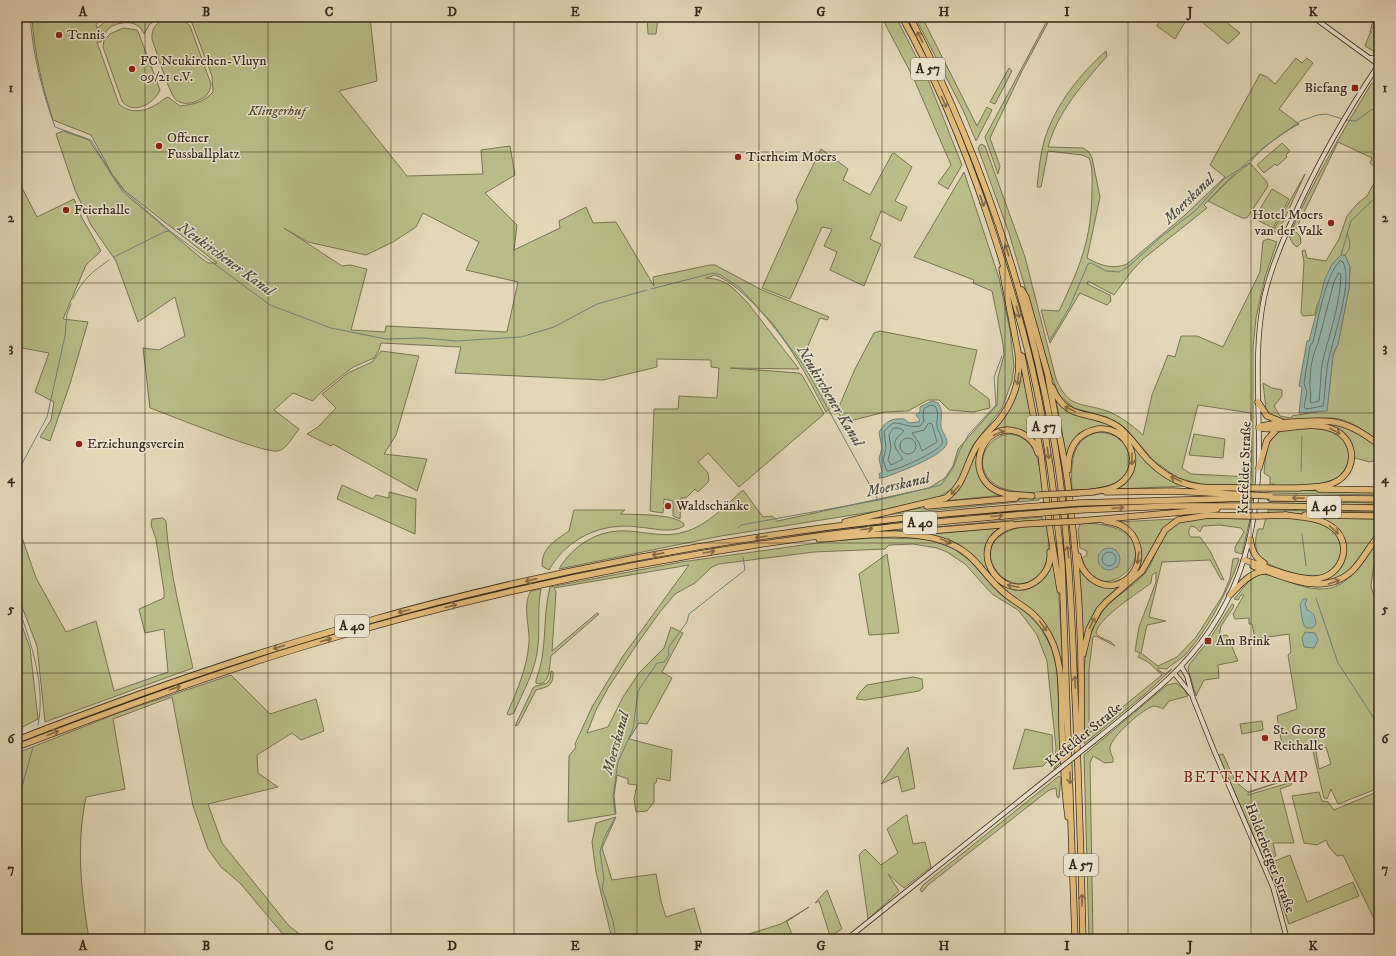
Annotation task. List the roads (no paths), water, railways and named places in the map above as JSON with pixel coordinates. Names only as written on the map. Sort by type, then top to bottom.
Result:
[{"type":"highway","name":"A 57","points":[[902,17],[938,89],[966,155],[994,235],[1019,314],[1033,370],[1046,438],[1062,565],[1075,939]]},
{"type":"highway","name":"A 57","points":[[910,17],[931,58],[970,146],[998,221],[1016,279],[1040,368],[1053,436],[1063,507],[1070,580],[1080,790],[1083,939]]},
{"type":"highway","points":[[994,235],[1014,326],[1029,385],[1042,455],[1050,530],[1064,624]]},
{"type":"highway","points":[[1016,279],[1026,297],[1048,376],[1068,484],[1075,548],[1081,702]]},
{"type":"highway","points":[[822,528],[875,514],[940,500],[946,498],[956,489],[962,481],[975,448],[999,420],[1013,397],[1018,383],[1020,365],[1014,326]]},
{"type":"highway","points":[[1048,376],[1056,397],[1063,405],[1071,410],[1106,420],[1119,428],[1130,436],[1147,459],[1167,475],[1187,484],[1241,488],[1250,494]]},
{"type":"highway","points":[[1258,402],[1267,416],[1276,421],[1288,423]]},
{"type":"highway","points":[[1259,428],[1265,425],[1288,423],[1321,421],[1339,422],[1355,429],[1379,445]]},
{"type":"highway","points":[[1259,428],[1270,429],[1320,426],[1333,429],[1344,436],[1351,449],[1352,459],[1350,466],[1339,480],[1330,485],[1297,488]]},
{"type":"highway","points":[[1044,482],[1037,449],[1028,437],[1017,432],[1003,431],[990,437],[985,443],[979,456],[980,472],[984,480],[990,486],[1007,494],[1039,496],[1108,490],[1118,486],[1124,480],[1132,465],[1133,457],[1131,449],[1126,441],[1114,431],[1099,428],[1090,430],[1081,435],[1070,453],[1068,463],[1068,484]]},
{"type":"highway","points":[[1259,468],[1270,435],[1283,428]]},
{"type":"highway","points":[[1091,492],[1241,488]]},
{"type":"highway","points":[[1163,491],[1250,494],[1270,488],[1379,490]]},
{"type":"highway","name":"A 40","points":[[17,740],[141,693],[220,666],[396,614],[530,580],[619,561],[822,528],[929,515],[1079,503],[1250,494],[1282,498],[1379,499]]},
{"type":"highway","points":[[875,514],[961,502],[1032,496]]},
{"type":"highway","name":"A 40","points":[[17,747],[105,713],[223,672],[315,643],[426,612],[597,573],[801,538],[876,528],[1041,513],[1171,506],[1379,508]]},
{"type":"highway","points":[[1050,530],[1049,563],[1043,575],[1027,586],[1013,586],[1006,584],[995,577],[988,560],[990,544],[996,534],[1003,529],[1012,526],[1249,506]]},
{"type":"highway","points":[[1080,790],[1083,651],[1089,629],[1099,610],[1112,596],[1142,571],[1149,561],[1160,536],[1169,525],[1187,517],[1209,515]]},
{"type":"highway","points":[[1244,560],[1307,579],[1319,579],[1334,573],[1344,558],[1343,540],[1336,530],[1329,524],[1313,519],[1285,515]]},
{"type":"highway","points":[[1142,516],[1379,516]]},
{"type":"highway","points":[[1075,548],[1079,562],[1086,575],[1098,583],[1113,585],[1127,578],[1133,573],[1138,562],[1139,552],[1133,535],[1122,526],[1094,520]]},
{"type":"highway","points":[[801,538],[817,539],[894,535],[1003,524],[1032,524]]},
{"type":"highway","points":[[894,535],[930,536],[958,547],[977,563],[1001,590],[1036,617],[1050,637],[1057,657],[1060,672],[1065,791],[1072,858]]},
{"type":"highway","points":[[1244,560],[1250,565],[1308,584],[1330,584],[1343,578],[1354,569],[1379,536]]},
{"type":"highway","points":[[1250,539],[1257,559],[1273,569]]},
{"type":"highway","points":[[1230,595],[1252,574],[1266,571]]},
{"type":"main road","points":[[1313,17],[1379,65]]},
{"type":"main road","points":[[1368,57],[1379,57]]},
{"type":"main road","name":"Krefelder Straße","points":[[847,939],[1094,741],[1174,673],[1204,638],[1230,595],[1244,560],[1255,513],[1259,468],[1259,333],[1268,282],[1282,241],[1305,191],[1344,120],[1379,65]]},
{"type":"main road","name":"Holderberger Straße","points":[[1181,666],[1187,676],[1193,698],[1214,753],[1267,874],[1281,914],[1287,939]]},
{"type":"main road","name":"Holderberger Straße","points":[[1174,673],[1184,683],[1193,698]]},
{"type":"water","points":[[1341,255],[1345,255],[1350,267],[1349,288],[1338,344],[1333,355],[1327,411],[1299,413],[1302,387],[1299,386],[1307,341],[1309,341],[1325,279],[1332,264]]},
{"type":"water","points":[[932,401],[938,403],[941,409],[941,427],[947,442],[945,447],[931,457],[911,467],[886,477],[879,478],[879,474],[882,472],[879,459],[882,448],[879,432],[889,421],[892,420],[904,419],[909,423],[918,422],[920,420],[916,415],[920,412],[920,407]]},
{"type":"water","points":[[1109,548],[1117,551],[1120,559],[1117,567],[1109,570],[1101,567],[1098,559],[1101,551]]},
{"type":"water","points":[[1303,599],[1307,599],[1305,604],[1307,610],[1315,617],[1316,624],[1312,628],[1306,628],[1303,623],[1300,605]]},
{"type":"water","points":[[1305,632],[1315,633],[1318,640],[1314,648],[1304,647],[1302,638]]},
{"type":"waterway","name":"Neukirchener Kanal","points":[[30,17],[33,45],[39,73],[55,127],[91,140],[112,175],[124,191],[170,231],[270,305],[331,328],[386,339],[423,338],[456,341],[521,337],[554,327],[597,304],[647,290]]},
{"type":"waterway","name":"Moerskanal","points":[[1346,120],[1356,121],[1371,110],[1379,108]]},
{"type":"waterway","name":"Moerskanal","points":[[1050,340],[1069,308],[1088,264],[1091,263],[1106,271],[1119,272],[1129,266],[1161,237],[1195,211],[1224,179],[1248,164],[1263,148],[1300,121],[1326,114],[1343,119]]},
{"type":"waterway","points":[[1341,255],[1351,221],[1379,194]]},
{"type":"waterway","points":[[114,257],[164,232],[169,231]]},
{"type":"waterway","points":[[1345,255],[1350,246],[1347,234]]},
{"type":"waterway","points":[[73,299],[80,286],[88,277],[109,260]]},
{"type":"waterway","name":"Neukirchener Kanal","points":[[651,289],[713,273],[721,275],[740,288],[772,323],[805,367],[878,500]]},
{"type":"waterway","points":[[17,473],[47,417],[65,336],[67,314],[71,304]]},
{"type":"waterway","name":"Moerskanal","points":[[738,528],[741,525],[879,500],[941,485],[953,468],[960,450],[969,434],[996,405],[994,377],[1002,356]]},
{"type":"waterway","points":[[1301,471],[1302,436]]},
{"type":"waterway","points":[[1302,534],[1306,566]]},
{"type":"waterway","name":"Moerskanal","points":[[615,813],[613,796],[618,762],[633,729],[638,691],[657,663],[664,662],[669,655],[668,648],[687,622],[689,614],[745,570],[743,557]]},
{"type":"waterway","points":[[1316,598],[1338,663],[1379,726]]},
{"type":"waterway","points":[[17,605],[32,648],[39,680],[40,710],[38,725]]},
{"type":"waterway","points":[[17,805],[33,747]]},
{"type":"waterway","name":"Moerskanal","points":[[615,818],[604,838],[600,852],[604,879],[602,888],[613,921],[616,939]]},
{"type":"place","name":"Tennis","points":[[59,35]]},
{"type":"place","name":"FC Neukirchen-Vluyn 09/21 e.V.","points":[[132,69]]},
{"type":"place","name":"Biefang","points":[[1355,88]]},
{"type":"place","name":"Offener Fussballplatz","points":[[159,146]]},
{"type":"place","name":"Tierheim Moers","points":[[738,157]]},
{"type":"place","name":"Feierhalle","points":[[66,210]]},
{"type":"place","name":"Hotel Moers van der Valk","points":[[1331,223]]},
{"type":"place","name":"Erziehungsverein","points":[[79,444]]},
{"type":"place","name":"Waldschänke","points":[[668,506]]},
{"type":"place","name":"Am Brink","points":[[1208,641]]},
{"type":"place","name":"St. Georg Reithalle","points":[[1265,738]]},
{"type":"district","name":"BETTENKAMP","points":[[1246,777]]},
{"type":"park label","name":"Klingerhuf","points":[[277,111]]}]
